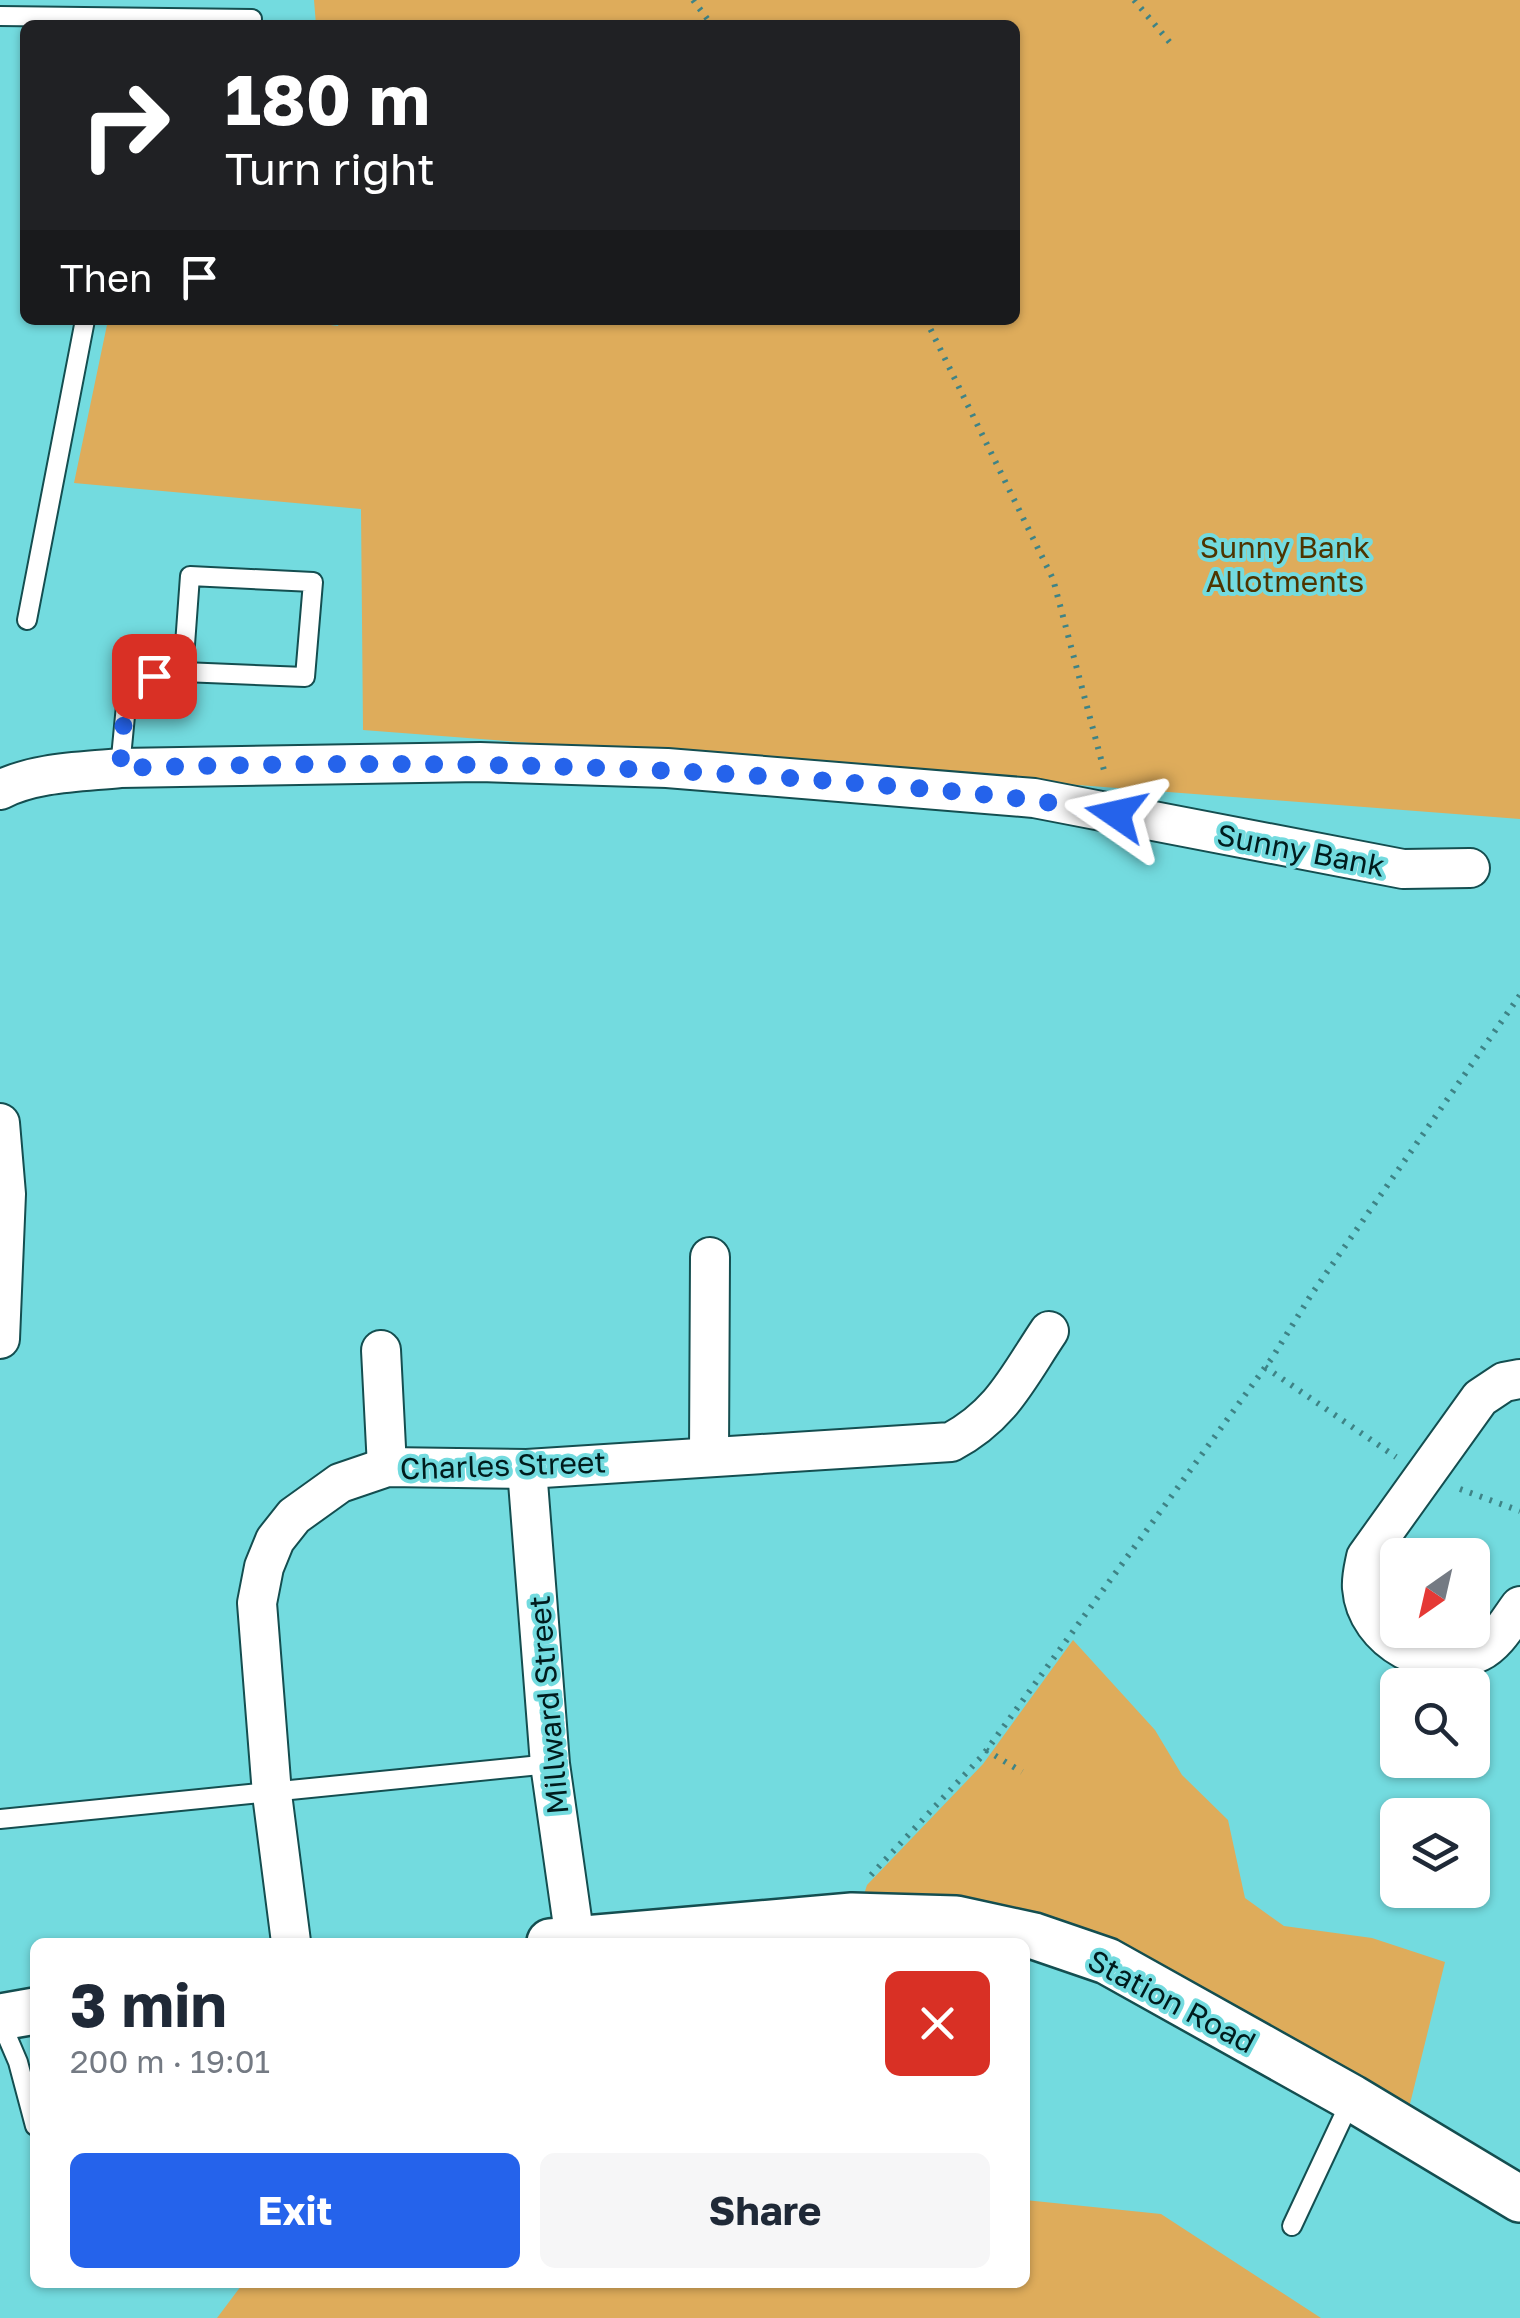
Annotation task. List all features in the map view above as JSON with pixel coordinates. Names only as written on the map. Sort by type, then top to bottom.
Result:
[{"type":"street","name":"Sunny Bank","points":[[0,790],[64,773],[120,768],[480,762],[667,768],[1034,798],[1403,870],[1470,868]]},
{"type":"street","points":[[0,1123],[6,1194],[0,1339]]},
{"type":"street","points":[[710,1257],[710,1454]]},
{"type":"street","name":"Charles Street","points":[[290,1938],[272,1794],[257,1603],[264,1567],[276,1540],[294,1516],[340,1483],[386,1467],[527,1469],[710,1454],[951,1442],[979,1427],[999,1406],[1049,1331]]},
{"type":"street","points":[[381,1350],[386,1467]]},
{"type":"street","points":[[1520,1379],[1504,1382],[1480,1398],[1366,1557],[1361,1586],[1366,1607],[1387,1638],[1416,1657],[1451,1660],[1479,1652],[1498,1637],[1520,1606]]},
{"type":"street","name":"Millward Street","points":[[527,1469],[562,1938]]},
{"type":"street","name":"Station Road","points":[[597,1938],[852,1916],[956,1919],[1034,1936],[1107,1961],[1352,2098],[1520,2199]]},
{"type":"street","points":[[0,2018],[30,2012]]},
{"type":"lane","points":[[0,16],[111,20]]},
{"type":"lane","points":[[177,20],[252,18]]},
{"type":"lane","points":[[27,620],[84,325]]},
{"type":"lane","points":[[120,768],[126,695],[154,676],[183,672],[304,677],[313,582],[190,576],[183,672]]},
{"type":"lane","points":[[0,1819],[550,1764]]},
{"type":"lane","points":[[0,2018],[18,2062],[30,2107]]},
{"type":"lane","points":[[1292,2226],[1352,2098]]},
{"type":"path","points":[[693,0],[708,20]]},
{"type":"path","points":[[1134,0],[1172,44]]},
{"type":"path","points":[[928,325],[1053,579],[1116,814]]},
{"type":"path","points":[[852,1916],[863,1883],[986,1750],[1265,1367],[1520,995]]},
{"type":"path","points":[[1265,1367],[1424,1476],[1520,1511]]},
{"type":"path","points":[[986,1750],[1022,1772]]},
{"type":"green space","name":"Sunny Bank Allotments","points":[[314,0],[1520,0],[1520,819],[363,730],[361,509],[74,483],[107,325],[1020,325],[1020,20],[316,20]]},
{"type":"green space","points":[[1073,1640],[1155,1730],[1182,1775],[1228,1820],[1245,1898],[1284,1926],[1372,1938],[1445,1962],[1406,2120],[1106,1955],[1030,1941],[1030,1938],[859,1910],[867,1885],[983,1764]]},
{"type":"green space","points":[[1030,2201],[1161,2214],[1321,2318],[217,2318],[240,2288],[1030,2288]]},
{"type":"route","points":[[154,676],[126,695],[120,768],[480,762],[667,768],[1034,798],[1116,814]]}]
